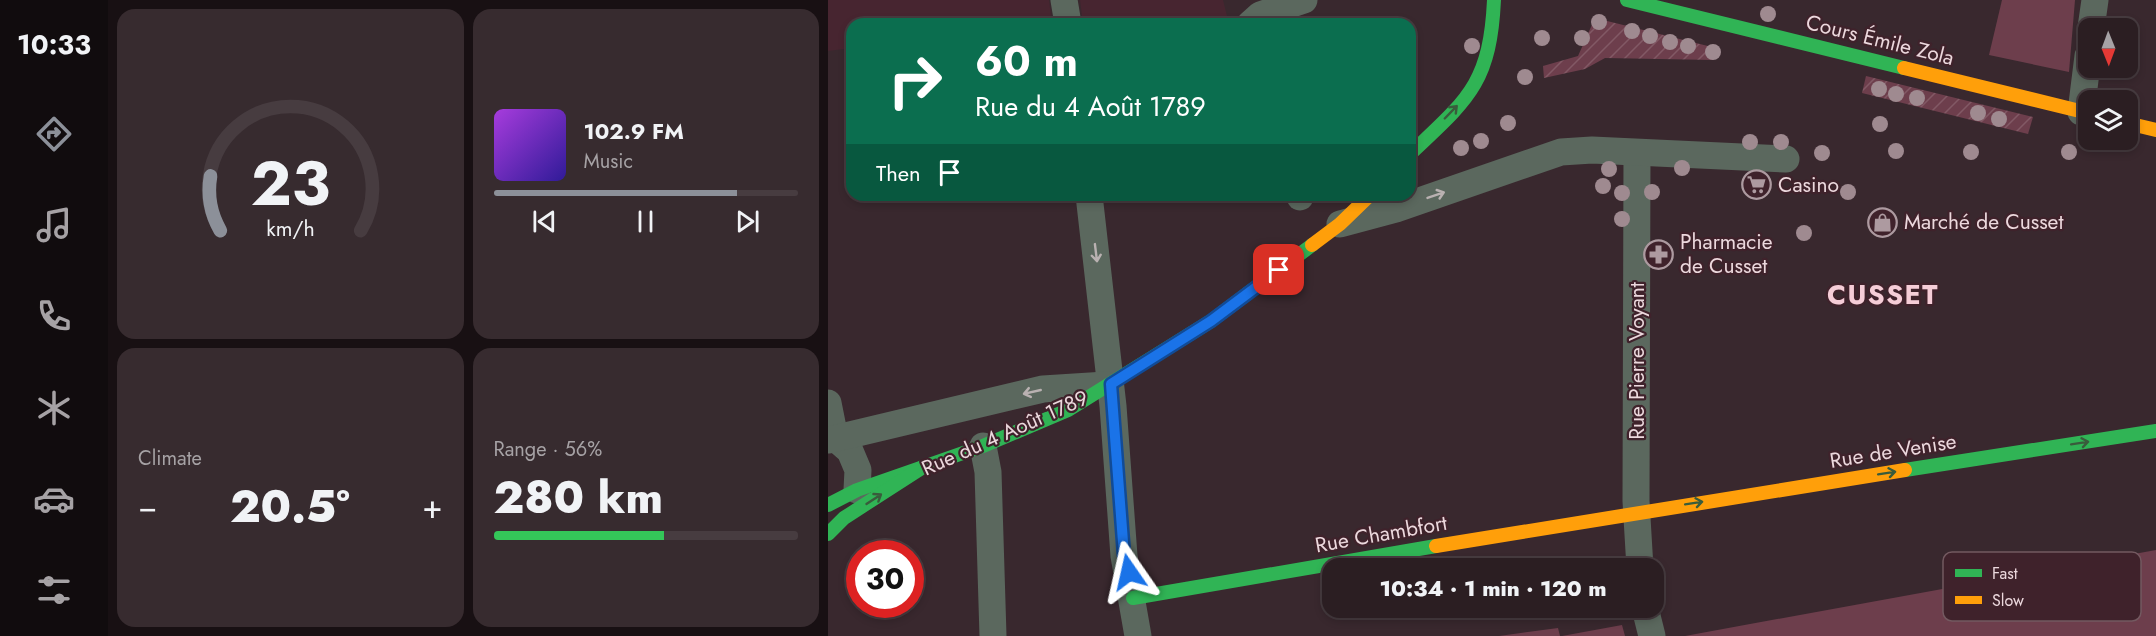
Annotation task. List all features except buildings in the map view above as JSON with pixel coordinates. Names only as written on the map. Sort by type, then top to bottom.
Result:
[{"type":"main road","points":[[1416,148],[1474,88],[1487,63],[1494,0]]},
{"type":"main road","name":"Cours Émile Zola","points":[[1627,0],[2078,111]]},
{"type":"main road","points":[[2138,126],[2156,130]]},
{"type":"main road","points":[[1340,224],[1364,201]]},
{"type":"main road","name":"Rue du 4 Août 1789","points":[[828,534],[844,518],[923,467],[983,446],[1068,410],[1111,384],[1211,321],[1340,224]]},
{"type":"main road","name":"Rue de Venise","points":[[1636,512],[2156,431]]},
{"type":"main road","points":[[837,498],[923,467]]},
{"type":"main road","name":"Rue Chambfort","points":[[1133,598],[1636,512]]},
{"type":"street","points":[[1065,0],[1067,18]]},
{"type":"street","points":[[1257,18],[1304,0]]},
{"type":"street","points":[[2092,18],[2095,0]]},
{"type":"street","name":"Rue du 4 Août 1789","points":[[1340,224],[1396,209],[1561,152],[1786,159]]},
{"type":"street","name":"Rue Pierre Voyant","points":[[1637,153],[1636,512],[1639,558]]},
{"type":"street","points":[[1090,201],[1111,384],[1124,555],[1138,636]]},
{"type":"street","points":[[832,439],[1043,389],[1111,384]]},
{"type":"street","points":[[828,403],[832,439],[850,451],[858,470],[837,498]]},
{"type":"street","points":[[983,446],[988,472],[993,636]]},
{"type":"street","points":[[1648,618],[1652,636]]},
{"type":"shaded area","points":[[828,0],[1049,0],[1051,18],[846,18],[846,49],[828,51]]},
{"type":"shaded area","points":[[1080,0],[1223,0],[1228,18],[1082,18]]},
{"type":"shaded area","points":[[2002,0],[2075,0],[2069,72],[1989,55]]},
{"type":"shaded area","points":[[1595,18],[1716,48],[1713,60],[1605,58],[1585,69],[1544,78],[1543,66],[1578,56]]},
{"type":"shaded area","points":[[1866,76],[2033,117],[2028,134],[1862,93]]},
{"type":"shaded area","points":[[2156,550],[2156,636],[1685,636],[1943,589],[1943,621],[2141,621],[2141,553]]},
{"type":"shaded area","points":[[1622,625],[1625,636],[1562,636]]},
{"type":"shaded area","points":[[1558,628],[1560,636],[1499,636]]},
{"type":"traffic: fast","points":[[1416,148],[1461,103],[1481,71],[1492,28],[1494,0]]},
{"type":"traffic: fast","points":[[1627,0],[1904,68]]},
{"type":"traffic: fast","points":[[828,534],[844,518],[923,467],[983,446],[1068,410],[1211,321],[1312,245]]},
{"type":"traffic: fast","points":[[1905,470],[2156,431]]},
{"type":"traffic: fast","points":[[828,505],[857,490],[923,467]]},
{"type":"traffic: fast","points":[[1133,598],[1436,546]]},
{"type":"traffic: slow","points":[[1904,68],[2078,111]]},
{"type":"traffic: slow","points":[[2138,126],[2156,130]]},
{"type":"traffic: slow","points":[[1312,245],[1340,224],[1364,201]]},
{"type":"traffic: slow","points":[[1436,546],[1905,470]]},
{"type":"place","name":"Casino","points":[[1757,185]]},
{"type":"place","name":"Marché de Cusset","points":[[1883,222]]},
{"type":"place","name":"Pharmacie de Cusset","points":[[1659,254]]},
{"type":"district","name":"CUSSET","points":[[1883,294]]},
{"type":"route","points":[[1129,572],[1124,555],[1111,384],[1211,321],[1279,270]]}]
